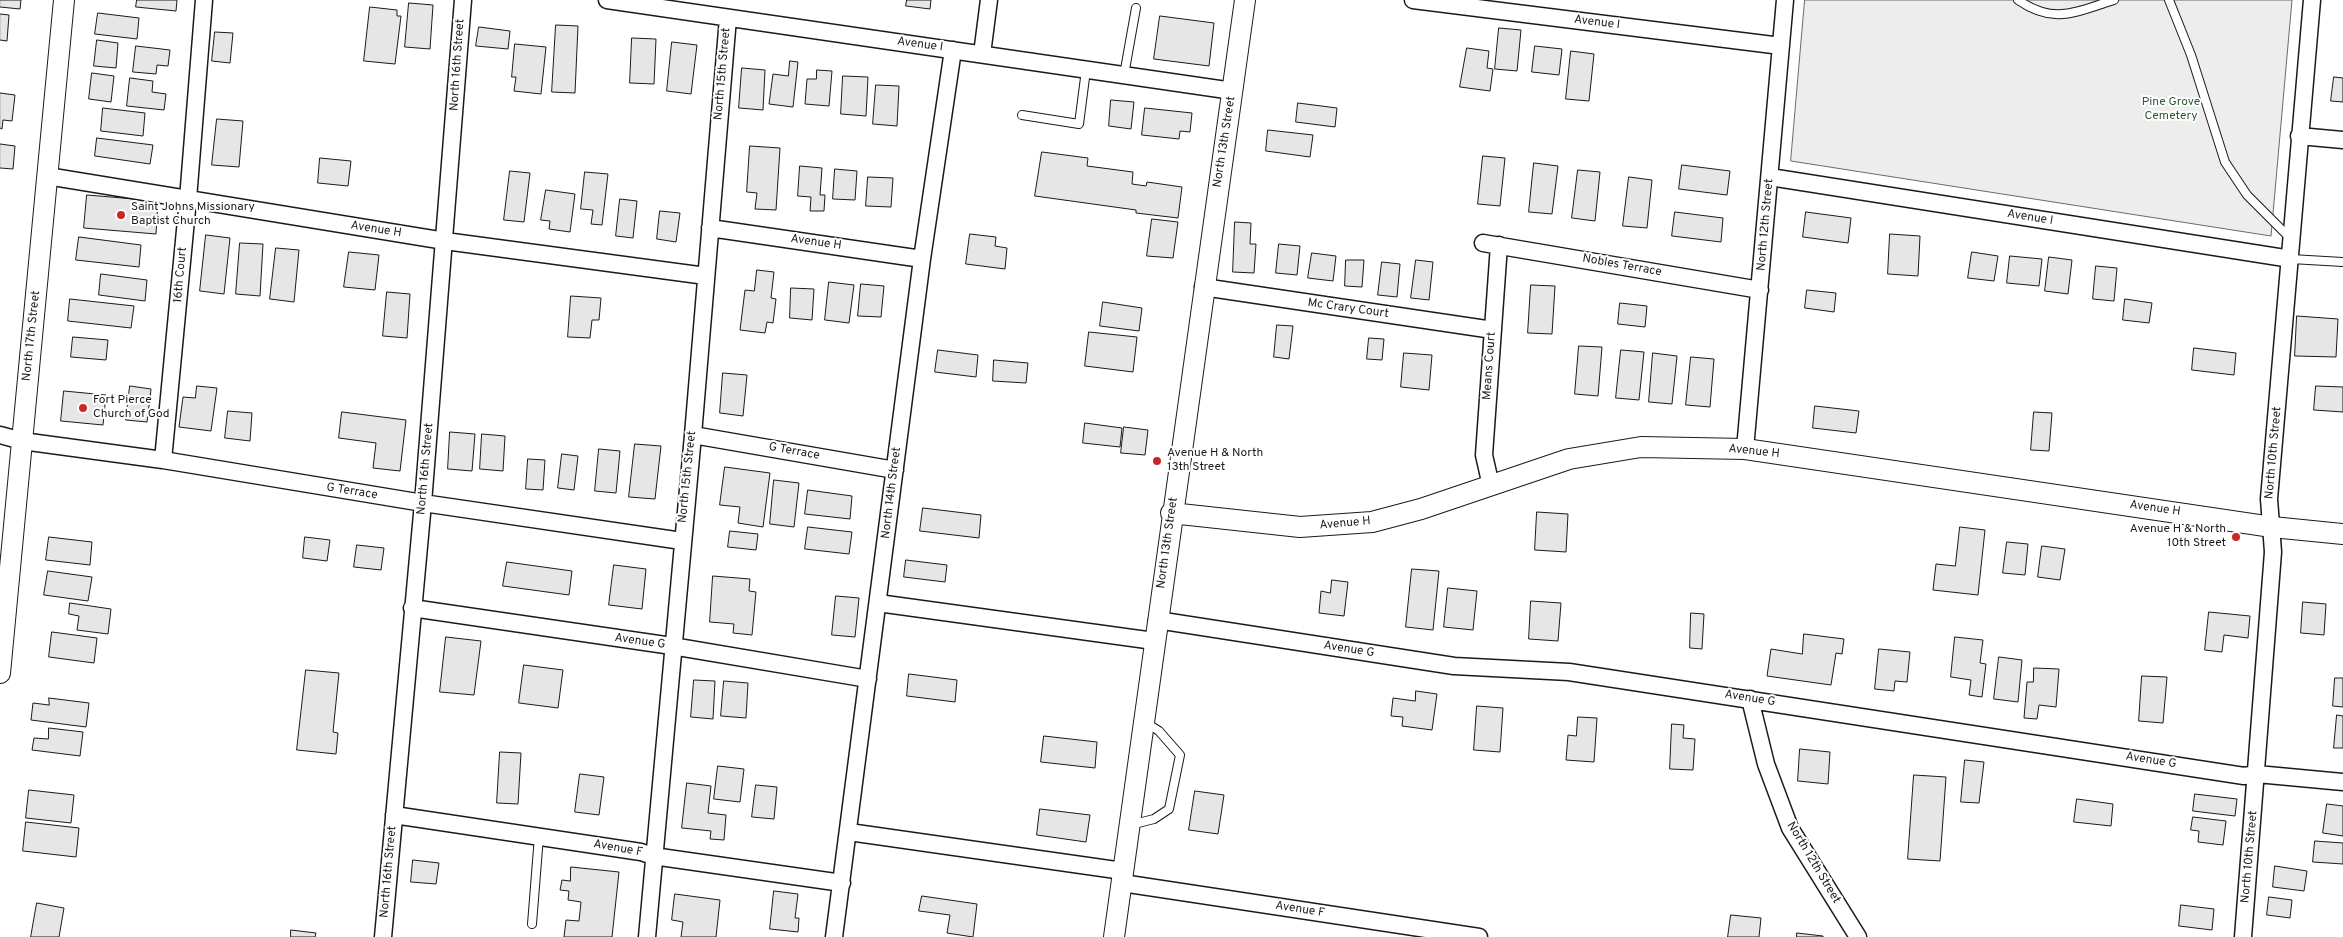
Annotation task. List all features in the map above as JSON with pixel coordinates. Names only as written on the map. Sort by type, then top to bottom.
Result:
[{"type":"street","name":"North 17th Street","points":[[0,673],[64,0]]},
{"type":"street","name":"16th Court","points":[[163,460],[188,199],[204,0]]},
{"type":"street","name":"North 16th Street","points":[[383,937],[423,503],[463,0]]},
{"type":"street","name":"Avenue I","points":[[607,0],[1232,91]]},
{"type":"street","points":[[982,54],[989,0]]},
{"type":"street","name":"North 13th Street","points":[[1114,937],[1171,513],[1244,0]]},
{"type":"street","name":"Avenue I","points":[[1413,0],[1781,46]]},
{"type":"street","name":"North 12th Street","points":[[1745,449],[1785,0]]},
{"type":"street","name":"North 10th Street","points":[[2243,937],[2273,552],[2268,499],[2291,259],[2299,136],[2312,0]]},
{"type":"street","name":"North 15th Street","points":[[647,937],[672,646],[693,435],[728,18]]},
{"type":"street","name":"North 14th Street","points":[[834,937],[922,259],[953,50]]},
{"type":"street","points":[[2299,136],[2343,140]]},
{"type":"street","name":"Avenue H","points":[[47,176],[445,241],[706,276]]},
{"type":"street","name":"Avenue I","points":[[1770,177],[2291,259]]},
{"type":"street","name":"Avenue H","points":[[710,228],[922,259]]},
{"type":"street","name":"Nobles Terrace","points":[[1483,243],[1760,290]]},
{"type":"street","name":"Means Court","points":[[1491,486],[1484,455],[1500,245]]},
{"type":"street","name":"Mc Crary Court","points":[[1203,287],[1493,330]]},
{"type":"street","points":[[0,435],[22,441]]},
{"type":"street","name":"G Terrace","points":[[693,435],[895,470]]},
{"type":"street","name":"G Terrace","points":[[22,441],[163,460],[423,503],[682,542]]},
{"type":"street","name":"Avenue H","points":[[1171,513],[1300,527],[1372,522],[1491,486],[1568,459],[1641,447],[1745,449],[2272,527],[2343,534]]},
{"type":"street","points":[[878,603],[1154,641]]},
{"type":"street","name":"Avenue G","points":[[412,608],[672,646],[868,679]]},
{"type":"street","name":"Avenue G","points":[[1157,620],[1454,666],[1570,672],[2244,776],[2257,774],[2343,782]]},
{"type":"street","name":"North 12th Street","points":[[1750,699],[1766,764],[1790,828],[1858,937]]},
{"type":"street","name":"Avenue F","points":[[394,814],[641,852],[653,856],[842,883]]},
{"type":"street","name":"Avenue F","points":[[848,832],[1479,937]]},
{"type":"lane","points":[[2018,0],[2045,14],[2068,15],[2114,0]]},
{"type":"lane","points":[[2169,0],[2191,55],[2225,162],[2248,195],[2292,240]]},
{"type":"lane","points":[[1124,76],[1136,8]]},
{"type":"lane","points":[[1022,115],[1080,124],[1086,70]]},
{"type":"lane","points":[[2291,259],[2343,262]]},
{"type":"lane","points":[[1129,825],[1154,818],[1169,809],[1180,756],[1159,730],[1143,721]]},
{"type":"lane","points":[[532,924],[539,836]]},
{"type":"shaded area","name":"Pine Grove Cemetery","points":[[1805,0],[2292,0],[2271,236],[1791,161]]},
{"type":"building","points":[[0,0],[21,0],[20,9],[0,7]]},
{"type":"building","points":[[137,0],[177,0],[176,11],[136,7]]},
{"type":"building","points":[[907,0],[931,0],[930,9],[906,6]]},
{"type":"building","points":[[409,3],[433,5],[430,49],[405,47]]},
{"type":"building","points":[[370,7],[397,10],[397,16],[401,16],[395,64],[364,61]]},
{"type":"building","points":[[98,13],[139,18],[137,39],[95,34]]},
{"type":"building","points":[[0,14],[9,15],[7,41],[0,40]]},
{"type":"building","points":[[1160,16],[1214,23],[1209,66],[1154,59]]},
{"type":"building","points":[[556,25],[578,26],[575,93],[552,92]]},
{"type":"building","points":[[479,27],[510,31],[508,49],[476,46]]},
{"type":"building","points":[[1499,28],[1521,30],[1517,71],[1495,69]]},
{"type":"building","points":[[215,32],[233,33],[230,63],[212,61]]},
{"type":"building","points":[[632,38],[656,39],[654,84],[630,83]]},
{"type":"building","points":[[97,40],[118,43],[116,68],[94,66]]},
{"type":"building","points":[[672,42],[697,45],[691,94],[667,91]]},
{"type":"building","points":[[515,44],[546,47],[541,94],[514,91],[516,77],[512,77]]},
{"type":"building","points":[[136,46],[170,50],[168,66],[157,65],[156,74],[133,72]]},
{"type":"building","points":[[1535,46],[1562,49],[1559,75],[1532,72]]},
{"type":"building","points":[[1467,48],[1489,51],[1487,68],[1493,69],[1490,91],[1460,87]]},
{"type":"building","points":[[1571,51],[1594,54],[1589,101],[1566,99]]},
{"type":"building","points":[[790,61],[798,62],[793,107],[769,104],[773,74],[788,76]]},
{"type":"building","points":[[742,68],[765,70],[763,110],[739,108]]},
{"type":"building","points":[[817,70],[832,71],[829,106],[805,104],[807,79],[816,79]]},
{"type":"building","points":[[92,73],[114,76],[111,102],[89,99]]},
{"type":"building","points":[[843,76],[868,77],[866,116],[841,114]]},
{"type":"building","points":[[2334,77],[2343,78],[2343,102],[2331,101]]},
{"type":"building","points":[[130,78],[153,81],[152,92],[166,94],[164,110],[127,106]]},
{"type":"building","points":[[876,85],[899,86],[897,126],[873,124]]},
{"type":"building","points":[[0,93],[15,95],[12,121],[3,120],[2,129],[0,128]]},
{"type":"building","points":[[1111,100],[1134,102],[1131,129],[1109,126]]},
{"type":"building","points":[[1298,103],[1337,108],[1335,127],[1296,122]]},
{"type":"building","points":[[103,108],[145,113],[143,136],[101,131]]},
{"type":"building","points":[[1145,108],[1192,113],[1190,132],[1180,131],[1179,139],[1142,135]]},
{"type":"building","points":[[217,119],[243,121],[239,167],[212,165]]},
{"type":"building","points":[[1268,130],[1313,135],[1310,157],[1266,151]]},
{"type":"building","points":[[97,138],[153,145],[150,164],[95,156]]},
{"type":"building","points":[[0,144],[15,146],[13,169],[0,168]]},
{"type":"building","points":[[750,146],[780,148],[776,210],[755,209],[757,193],[747,192]]},
{"type":"building","points":[[1042,152],[1088,158],[1087,166],[1133,172],[1132,184],[1146,186],[1147,182],[1182,187],[1178,218],[1136,213],[1136,210],[1035,196]]},
{"type":"building","points":[[1483,156],[1505,158],[1500,206],[1478,204]]},
{"type":"building","points":[[320,158],[351,161],[348,186],[318,183]]},
{"type":"building","points":[[1534,163],[1558,166],[1552,214],[1529,212]]},
{"type":"building","points":[[1682,165],[1730,171],[1727,195],[1679,189]]},
{"type":"building","points":[[800,166],[822,168],[820,195],[825,195],[824,211],[810,211],[811,197],[798,196]]},
{"type":"building","points":[[835,169],[857,171],[855,200],[833,199]]},
{"type":"building","points":[[1578,170],[1600,172],[1595,221],[1572,218]]},
{"type":"building","points":[[510,171],[530,173],[524,222],[504,220]]},
{"type":"building","points":[[585,172],[608,174],[602,225],[591,224],[593,210],[581,209]]},
{"type":"building","points":[[868,177],[893,178],[891,207],[866,206]]},
{"type":"building","points":[[1629,177],[1652,180],[1647,228],[1623,226]]},
{"type":"building","points":[[546,190],[575,194],[570,232],[549,229],[550,221],[541,220]]},
{"type":"building","name":"Saint Johns Missionary Baptist Church","points":[[87,195],[158,201],[156,234],[84,228]]},
{"type":"building","points":[[620,199],[637,201],[633,238],[616,236]]},
{"type":"building","points":[[660,211],[680,213],[676,242],[657,239]]},
{"type":"building","points":[[1675,212],[1723,218],[1721,242],[1672,236]]},
{"type":"building","points":[[1806,212],[1851,218],[1848,243],[1803,237]]},
{"type":"building","points":[[1152,219],[1178,222],[1173,258],[1147,256]]},
{"type":"building","points":[[1235,222],[1251,223],[1250,244],[1256,244],[1254,273],[1233,272]]},
{"type":"building","points":[[970,234],[996,237],[995,246],[1007,248],[1005,269],[966,264]]},
{"type":"building","points":[[1890,234],[1920,236],[1918,276],[1888,274]]},
{"type":"building","points":[[206,235],[230,238],[224,294],[200,291]]},
{"type":"building","points":[[79,237],[141,245],[139,267],[76,260]]},
{"type":"building","points":[[240,243],[263,244],[260,296],[236,294]]},
{"type":"building","points":[[1279,244],[1300,246],[1297,275],[1276,273]]},
{"type":"building","points":[[276,248],[299,250],[294,302],[270,299]]},
{"type":"building","points":[[349,252],[379,255],[375,290],[344,287]]},
{"type":"building","points":[[1972,252],[1998,256],[1994,281],[1968,278]]},
{"type":"building","points":[[1312,253],[1336,256],[1333,281],[1308,278]]},
{"type":"building","points":[[2010,256],[2042,259],[2039,286],[2007,283]]},
{"type":"building","points":[[2049,257],[2072,260],[2068,294],[2045,291]]},
{"type":"building","points":[[1346,260],[1364,260],[1362,287],[1345,286]]},
{"type":"building","points":[[1416,260],[1433,262],[1429,300],[1411,298]]},
{"type":"building","points":[[1382,262],[1400,264],[1397,297],[1378,295]]},
{"type":"building","points":[[2096,266],[2117,268],[2114,301],[2093,299]]},
{"type":"building","points":[[757,270],[774,272],[771,298],[776,299],[773,323],[767,322],[765,333],[740,330],[745,290],[754,291]]},
{"type":"building","points":[[101,274],[147,280],[145,301],[99,295]]},
{"type":"building","points":[[829,282],[854,285],[849,323],[825,320]]},
{"type":"building","points":[[861,284],[884,286],[881,317],[858,316]]},
{"type":"building","points":[[1531,285],[1555,286],[1552,334],[1528,333]]},
{"type":"building","points":[[791,288],[814,289],[812,320],[790,318]]},
{"type":"building","points":[[1807,290],[1836,293],[1834,312],[1805,308]]},
{"type":"building","points":[[387,292],[410,294],[407,338],[383,336]]},
{"type":"building","points":[[571,296],[601,298],[599,320],[592,320],[590,338],[568,337]]},
{"type":"building","points":[[70,299],[134,306],[131,328],[68,321]]},
{"type":"building","points":[[2125,299],[2152,303],[2149,323],[2123,320]]},
{"type":"building","points":[[1103,302],[1142,308],[1139,331],[1100,326]]},
{"type":"building","points":[[1620,303],[1647,306],[1645,327],[1618,324]]},
{"type":"building","points":[[2297,316],[2338,319],[2336,357],[2295,356]]},
{"type":"building","points":[[1277,325],[1293,326],[1289,359],[1274,357]]},
{"type":"building","points":[[1089,332],[1137,337],[1133,372],[1085,366]]},
{"type":"building","points":[[73,337],[108,340],[106,360],[71,357]]},
{"type":"building","points":[[1369,338],[1384,339],[1382,360],[1367,359]]},
{"type":"building","points":[[1579,346],[1602,347],[1598,396],[1575,394]]},
{"type":"building","points":[[2194,348],[2236,353],[2234,375],[2192,370]]},
{"type":"building","points":[[938,350],[978,355],[976,377],[935,372]]},
{"type":"building","points":[[1621,350],[1644,352],[1639,400],[1616,398]]},
{"type":"building","points":[[1404,353],[1432,355],[1429,390],[1401,387]]},
{"type":"building","points":[[1653,353],[1677,356],[1672,404],[1649,402]]},
{"type":"building","points":[[1691,357],[1714,359],[1710,407],[1686,405]]},
{"type":"building","points":[[994,360],[1028,363],[1026,383],[993,381]]},
{"type":"building","points":[[723,373],[747,375],[743,416],[720,413]]},
{"type":"building","points":[[130,386],[151,389],[147,422],[126,420]]},
{"type":"building","points":[[197,386],[217,388],[211,431],[179,427],[183,397],[195,398]]},
{"type":"building","points":[[2316,386],[2343,387],[2343,412],[2314,410]]},
{"type":"building","name":"Fort Pierce Church of God","points":[[64,391],[106,395],[103,425],[61,421]]},
{"type":"building","points":[[1815,406],[1859,411],[1856,433],[1813,428]]},
{"type":"building","points":[[228,411],[252,413],[250,441],[225,438]]},
{"type":"building","points":[[342,412],[406,420],[400,471],[373,468],[376,443],[339,438]]},
{"type":"building","points":[[2034,412],[2052,413],[2049,451],[2031,450]]},
{"type":"building","points":[[1085,423],[1122,428],[1120,447],[1083,443]]},
{"type":"building","points":[[1124,427],[1148,430],[1145,455],[1121,453]]},
{"type":"building","points":[[450,432],[475,434],[472,471],[448,469]]},
{"type":"building","points":[[482,434],[505,436],[503,471],[480,469]]},
{"type":"building","points":[[635,444],[661,446],[655,499],[629,497]]},
{"type":"building","points":[[599,449],[620,451],[616,493],[595,491]]},
{"type":"building","points":[[562,454],[578,456],[574,490],[558,488]]},
{"type":"building","points":[[528,459],[545,460],[543,490],[526,489]]},
{"type":"building","points":[[725,467],[770,473],[763,527],[738,523],[740,507],[720,505]]},
{"type":"building","points":[[774,480],[799,483],[794,527],[770,524]]},
{"type":"building","points":[[808,490],[852,496],[850,519],[805,514]]},
{"type":"building","points":[[923,508],[981,515],[979,538],[920,531]]},
{"type":"building","points":[[1537,512],[1568,514],[1566,552],[1535,550]]},
{"type":"building","points":[[808,527],[852,532],[849,554],[805,549]]},
{"type":"building","points":[[1960,527],[1985,530],[1978,595],[1933,590],[1936,564],[1955,566]]},
{"type":"building","points":[[730,531],[758,534],[756,550],[728,547]]},
{"type":"building","points":[[49,537],[92,542],[90,565],[46,560]]},
{"type":"building","points":[[305,537],[330,540],[327,561],[303,558]]},
{"type":"building","points":[[2007,542],[2028,544],[2025,575],[2003,573]]},
{"type":"building","points":[[357,545],[384,548],[381,570],[354,567]]},
{"type":"building","points":[[2042,546],[2065,549],[2060,580],[2038,577]]},
{"type":"building","points":[[906,560],[947,565],[945,582],[904,577]]},
{"type":"building","points":[[507,562],[572,571],[569,595],[503,586]]},
{"type":"building","points":[[614,565],[646,569],[642,609],[609,605]]},
{"type":"building","points":[[1412,569],[1439,571],[1433,630],[1406,627]]},
{"type":"building","points":[[48,571],[92,577],[88,601],[44,595]]},
{"type":"building","points":[[713,576],[750,579],[749,591],[756,592],[752,635],[733,633],[734,624],[710,622]]},
{"type":"building","points":[[1332,580],[1348,582],[1344,616],[1319,613],[1321,591],[1330,593]]},
{"type":"building","points":[[1448,588],[1477,591],[1473,630],[1444,627]]},
{"type":"building","points":[[836,596],[859,598],[855,637],[832,635]]},
{"type":"building","points":[[1531,601],[1561,603],[1558,641],[1529,639]]},
{"type":"building","points":[[2303,602],[2326,604],[2324,635],[2301,633]]},
{"type":"building","points":[[70,603],[111,609],[108,634],[77,630],[79,616],[69,614]]},
{"type":"building","points":[[2209,612],[2250,616],[2248,638],[2224,635],[2222,652],[2205,650]]},
{"type":"building","points":[[1691,613],[1704,614],[1702,649],[1690,648]]},
{"type":"building","points":[[52,632],[97,638],[94,663],[49,657]]},
{"type":"building","points":[[1804,634],[1844,639],[1842,654],[1836,653],[1831,685],[1767,676],[1771,649],[1802,654]]},
{"type":"building","points":[[446,637],[481,641],[474,695],[440,692]]},
{"type":"building","points":[[1955,637],[1983,640],[1980,663],[1986,664],[1982,697],[1969,695],[1971,680],[1951,677]]},
{"type":"building","points":[[1879,649],[1910,652],[1907,682],[1895,681],[1894,691],[1875,689]]},
{"type":"building","points":[[1999,657],[2022,660],[2018,702],[1994,699]]},
{"type":"building","points":[[524,665],[563,670],[558,708],[519,703]]},
{"type":"building","points":[[2034,668],[2059,669],[2056,707],[2039,705],[2037,719],[2024,718],[2027,682],[2033,682]]},
{"type":"building","points":[[306,670],[339,673],[333,732],[338,733],[336,754],[297,750]]},
{"type":"building","points":[[909,674],[957,680],[955,702],[907,696]]},
{"type":"building","points":[[2142,676],[2167,677],[2163,723],[2139,721]]},
{"type":"building","points":[[2335,678],[2343,678],[2343,707],[2333,706]]},
{"type":"building","points":[[694,680],[715,681],[713,719],[691,717]]},
{"type":"building","points":[[724,681],[748,683],[746,718],[721,716]]},
{"type":"building","points":[[1416,691],[1437,694],[1432,730],[1402,726],[1403,717],[1391,716],[1393,698],[1415,701]]},
{"type":"building","points":[[49,698],[89,703],[86,727],[31,720],[33,703],[49,705]]},
{"type":"building","points":[[1477,706],[1503,708],[1500,752],[1474,750]]},
{"type":"building","points":[[2337,715],[2343,716],[2343,748],[2334,748]]},
{"type":"building","points":[[1578,717],[1597,718],[1594,762],[1566,760],[1568,735],[1576,736]]},
{"type":"building","points":[[1672,724],[1684,725],[1683,738],[1695,739],[1693,770],[1670,769]]},
{"type":"building","points":[[49,728],[83,732],[80,756],[32,750],[34,738],[48,739]]},
{"type":"building","points":[[1044,736],[1097,742],[1095,768],[1041,762]]},
{"type":"building","points":[[1800,749],[1830,752],[1828,784],[1798,781]]},
{"type":"building","points":[[500,752],[521,753],[518,804],[497,803]]},
{"type":"building","points":[[1965,760],[1984,762],[1979,803],[1961,802]]},
{"type":"building","points":[[718,766],[744,769],[740,802],[714,799]]},
{"type":"building","points":[[580,774],[604,777],[599,815],[575,812]]},
{"type":"building","points":[[1914,775],[1946,777],[1940,861],[1908,859]]},
{"type":"building","points":[[687,783],[711,786],[708,813],[726,815],[724,840],[710,839],[711,831],[682,828]]},
{"type":"building","points":[[756,785],[777,787],[774,819],[752,817]]},
{"type":"building","points":[[29,790],[74,795],[71,823],[26,818]]},
{"type":"building","points":[[1195,791],[1224,795],[1218,834],[1189,830]]},
{"type":"building","points":[[2195,794],[2237,799],[2235,816],[2193,811]]},
{"type":"building","points":[[2077,799],[2113,804],[2111,826],[2074,822]]},
{"type":"building","points":[[2327,804],[2343,806],[2343,836],[2323,833]]},
{"type":"building","points":[[1040,809],[1090,815],[1086,842],[1037,835]]},
{"type":"building","points":[[2193,817],[2226,821],[2223,845],[2198,842],[2199,831],[2191,830]]},
{"type":"building","points":[[26,822],[79,828],[76,857],[23,851]]},
{"type":"building","points":[[2315,841],[2343,843],[2343,864],[2313,862]]},
{"type":"building","points":[[413,860],[439,863],[436,884],[411,882]]},
{"type":"building","points":[[2275,866],[2307,871],[2304,891],[2273,887]]},
{"type":"building","points":[[571,867],[619,872],[612,937],[564,937],[566,920],[579,921],[581,902],[568,900],[569,891],[560,890],[562,880],[570,881]]},
{"type":"building","points":[[774,891],[798,894],[795,918],[799,918],[798,932],[770,929]]},
{"type":"building","points":[[675,894],[720,900],[716,937],[681,937],[683,922],[672,920]]},
{"type":"building","points":[[922,896],[977,904],[973,937],[947,933],[950,915],[919,911]]},
{"type":"building","points":[[2269,897],[2292,900],[2290,918],[2267,915]]},
{"type":"building","points":[[37,903],[64,908],[59,937],[31,937]]},
{"type":"building","points":[[2181,905],[2214,909],[2212,930],[2179,926]]},
{"type":"building","points":[[1731,915],[1761,918],[1759,937],[1728,937]]},
{"type":"building","points":[[291,930],[316,933],[315,937],[291,937]]},
{"type":"building","points":[[1797,933],[1823,936],[1823,937],[1797,937]]},
{"type":"place","name":"Saint Johns Missionary Baptist Church","points":[[121,215]]},
{"type":"place","name":"Fort Pierce Church of God","points":[[83,408]]},
{"type":"place","name":"Avenue H & North 13th Street","points":[[1157,461]]},
{"type":"place","name":"Avenue H & North 10th Street","points":[[2236,537]]}]
